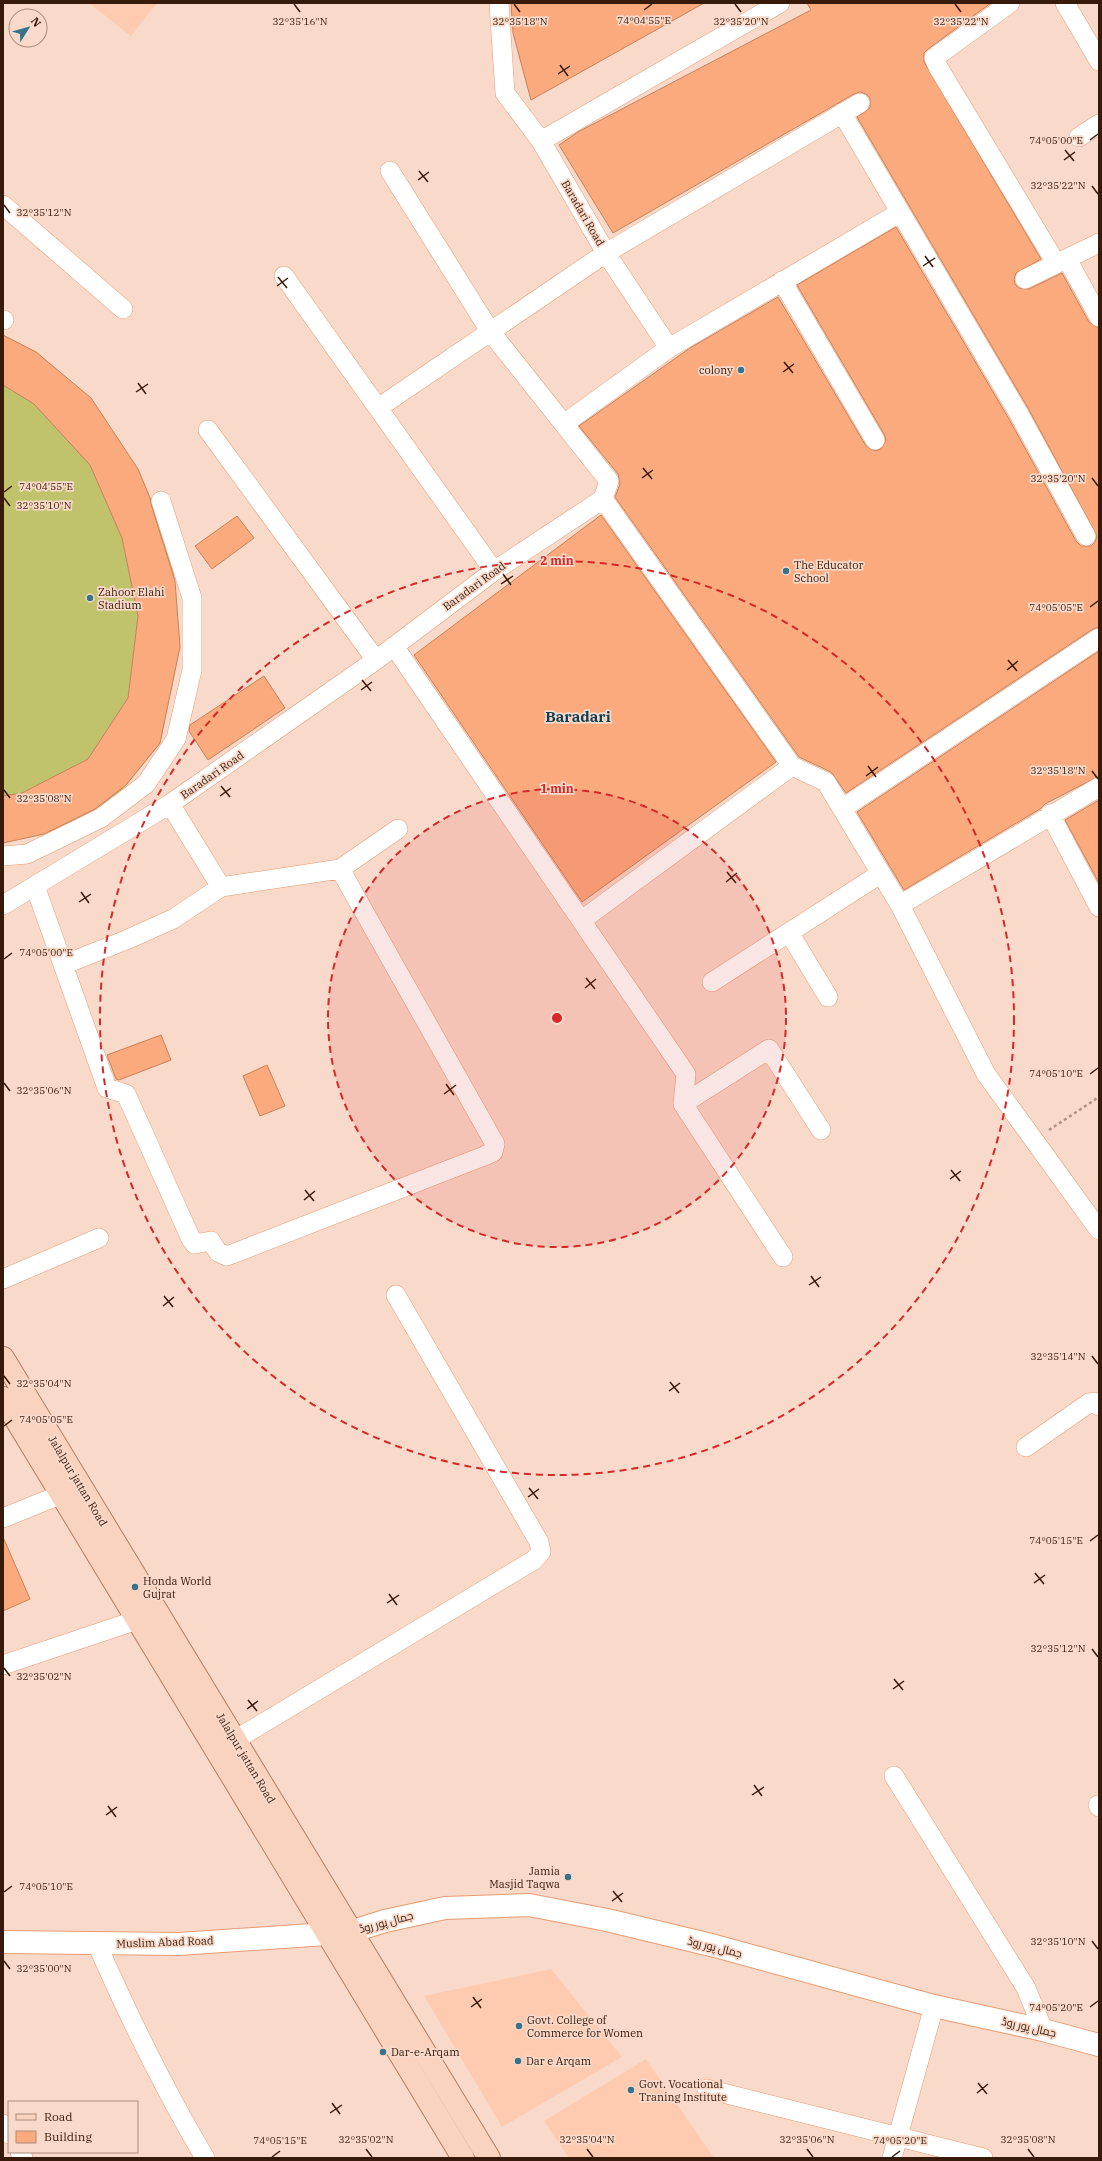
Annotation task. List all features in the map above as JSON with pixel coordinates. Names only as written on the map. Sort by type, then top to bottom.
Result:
[{"type":"main road","name":"Jalalpur jattan Road","points":[[3,1358],[11,1398],[62,1494],[463,2158]]},
{"type":"main road","name":"Jalalpur jattan Road","points":[[11,1398],[235,1740],[350,1932],[489,2158]]},
{"type":"street","name":"Baradari Road","points":[[378,408],[606,253],[541,141],[504,93],[499,3]]},
{"type":"street","points":[[541,141],[780,3]]},
{"type":"street","points":[[1010,3],[934,58],[942,74],[1099,317]]},
{"type":"street","points":[[1064,3],[1099,62]]},
{"type":"street","points":[[669,348],[606,253],[860,102]]},
{"type":"street","points":[[842,113],[1015,408],[1086,536]]},
{"type":"street","points":[[1079,137],[1099,124]]},
{"type":"street","points":[[390,171],[490,331],[610,481],[603,499],[792,766],[826,782],[900,905],[986,1074],[1099,1230]]},
{"type":"street","points":[[3,205],[123,309]]},
{"type":"street","points":[[565,424],[669,348],[900,213]]},
{"type":"street","points":[[1025,279],[1099,243]]},
{"type":"street","points":[[284,276],[494,571]]},
{"type":"street","points":[[782,281],[875,440]]},
{"type":"street","points":[[208,430],[376,660]]},
{"type":"street","name":"Baradari Road","points":[[3,905],[170,804],[376,660],[494,571],[603,499]]},
{"type":"street","points":[[3,856],[27,854],[101,818],[146,784],[176,739],[192,670],[192,598],[161,502]]},
{"type":"street","points":[[843,808],[1099,638]]},
{"type":"street","points":[[394,646],[686,1074],[683,1104],[783,1257]]},
{"type":"street","points":[[582,920],[792,766]]},
{"type":"street","points":[[900,905],[1050,814],[1099,787]]},
{"type":"street","points":[[170,804],[221,887]]},
{"type":"street","points":[[1050,814],[1099,907]]},
{"type":"street","points":[[63,965],[126,940],[173,919],[221,887],[340,869],[398,829]]},
{"type":"street","points":[[35,886],[107,1088],[126,1094],[191,1239],[195,1244],[211,1242],[218,1252],[227,1256],[493,1152],[495,1144],[340,869]]},
{"type":"street","points":[[712,982],[790,934],[880,874]]},
{"type":"street","points":[[790,934],[828,997]]},
{"type":"street","points":[[683,1104],[769,1049],[821,1130]]},
{"type":"street","points":[[3,1279],[99,1238]]},
{"type":"street","points":[[235,1740],[534,1560],[541,1552],[539,1542],[396,1295]]},
{"type":"street","points":[[1026,1447],[1089,1403],[1094,1402],[1099,1406]]},
{"type":"street","points":[[3,1518],[62,1494]]},
{"type":"street","points":[[3,1665],[137,1620]]},
{"type":"street","points":[[894,1776],[1026,1988],[1043,2030]]},
{"type":"street","name":"جمال پور روڈ","points":[[327,1934],[350,1932],[385,1921],[445,1908],[529,1905],[607,1920],[715,1946],[934,2006],[1043,2030],[1099,2045]]},
{"type":"street","name":"Muslim Abad Road","points":[[3,1942],[179,1944],[327,1934]]},
{"type":"street","points":[[97,1944],[135,2031],[183,2122],[205,2158]]},
{"type":"street","points":[[892,2158],[934,2006]]},
{"type":"street","points":[[707,2089],[983,2158]]},
{"type":"path","points":[[1034,1140],[1099,1097]]},
{"type":"shaded area","points":[[89,3],[157,3],[131,36]]},
{"type":"shaded area","name":"Govt. College of Commerce for Women","points":[[551,1969],[622,2057],[502,2127],[424,1996]]},
{"type":"shaded area","name":"Govt. Vocational Traning Institute","points":[[646,2059],[714,2158],[569,2158],[544,2121]]},
{"type":"green space","name":"Zahoor Elahi Stadium","points":[[3,335],[36,352],[91,398],[138,469],[172,548],[180,647],[160,744],[119,794],[63,829],[3,843]]},
{"type":"building","points":[[511,3],[704,3],[531,100],[513,33]]},
{"type":"building","name":"colony","points":[[807,3],[991,3],[928,49],[924,53],[924,62],[1041,259],[1016,273],[1014,279],[1015,284],[1019,288],[1029,289],[1062,273],[1089,322],[1099,328],[1099,627],[1093,629],[846,793],[831,772],[799,757],[615,497],[620,484],[618,474],[579,426],[690,348],[778,297],[866,446],[875,451],[881,449],[886,440],[884,434],[797,285],[896,227],[1009,419],[1076,541],[1081,546],[1091,546],[1095,542],[1097,536],[1028,408],[857,117],[870,108],[870,98],[866,94],[860,92],[854,94],[613,233],[559,145],[578,132],[811,10]]},
{"type":"building","points":[[3,335],[36,352],[91,398],[138,469],[150,498],[175,581],[180,647],[160,743],[126,785],[95,809],[44,834],[3,843],[3,796],[22,793],[88,759],[128,698],[138,616],[122,538],[90,465],[34,404],[3,385]]},
{"type":"building","points":[[601,515],[776,762],[582,902],[414,655]]},
{"type":"building","points":[[237,516],[254,538],[212,569],[195,546]]},
{"type":"building","points":[[1099,651],[1099,776],[1045,804],[1040,809],[904,890],[857,812]]},
{"type":"building","points":[[264,676],[285,708],[208,760],[189,731],[190,725]]},
{"type":"building","points":[[1099,800],[1099,883],[1065,820]]},
{"type":"building","points":[[161,1035],[171,1060],[119,1080],[116,1079],[107,1055]]},
{"type":"building","points":[[267,1065],[285,1106],[260,1116],[243,1076]]},
{"type":"building","points":[[3,1537],[30,1599],[3,1611]]},
{"type":"place","name":"colony","points":[[741,370]]},
{"type":"place","name":"The Educator School","points":[[786,571]]},
{"type":"place","name":"Zahoor Elahi Stadium","points":[[90,598]]},
{"type":"place","name":"Honda World Gujrat","points":[[135,1587]]},
{"type":"place","name":"Jamia Masjid Taqwa","points":[[568,1877]]},
{"type":"place","name":"Govt. College of Commerce for Women","points":[[519,2026]]},
{"type":"place","name":"Dar-e-Arqam","points":[[383,2052]]},
{"type":"place","name":"Dar e Arqam","points":[[518,2061]]},
{"type":"place","name":"Govt. Vocational Traning Institute","points":[[631,2090]]},
{"type":"district","name":"Baradari","points":[[578,717]]}]
